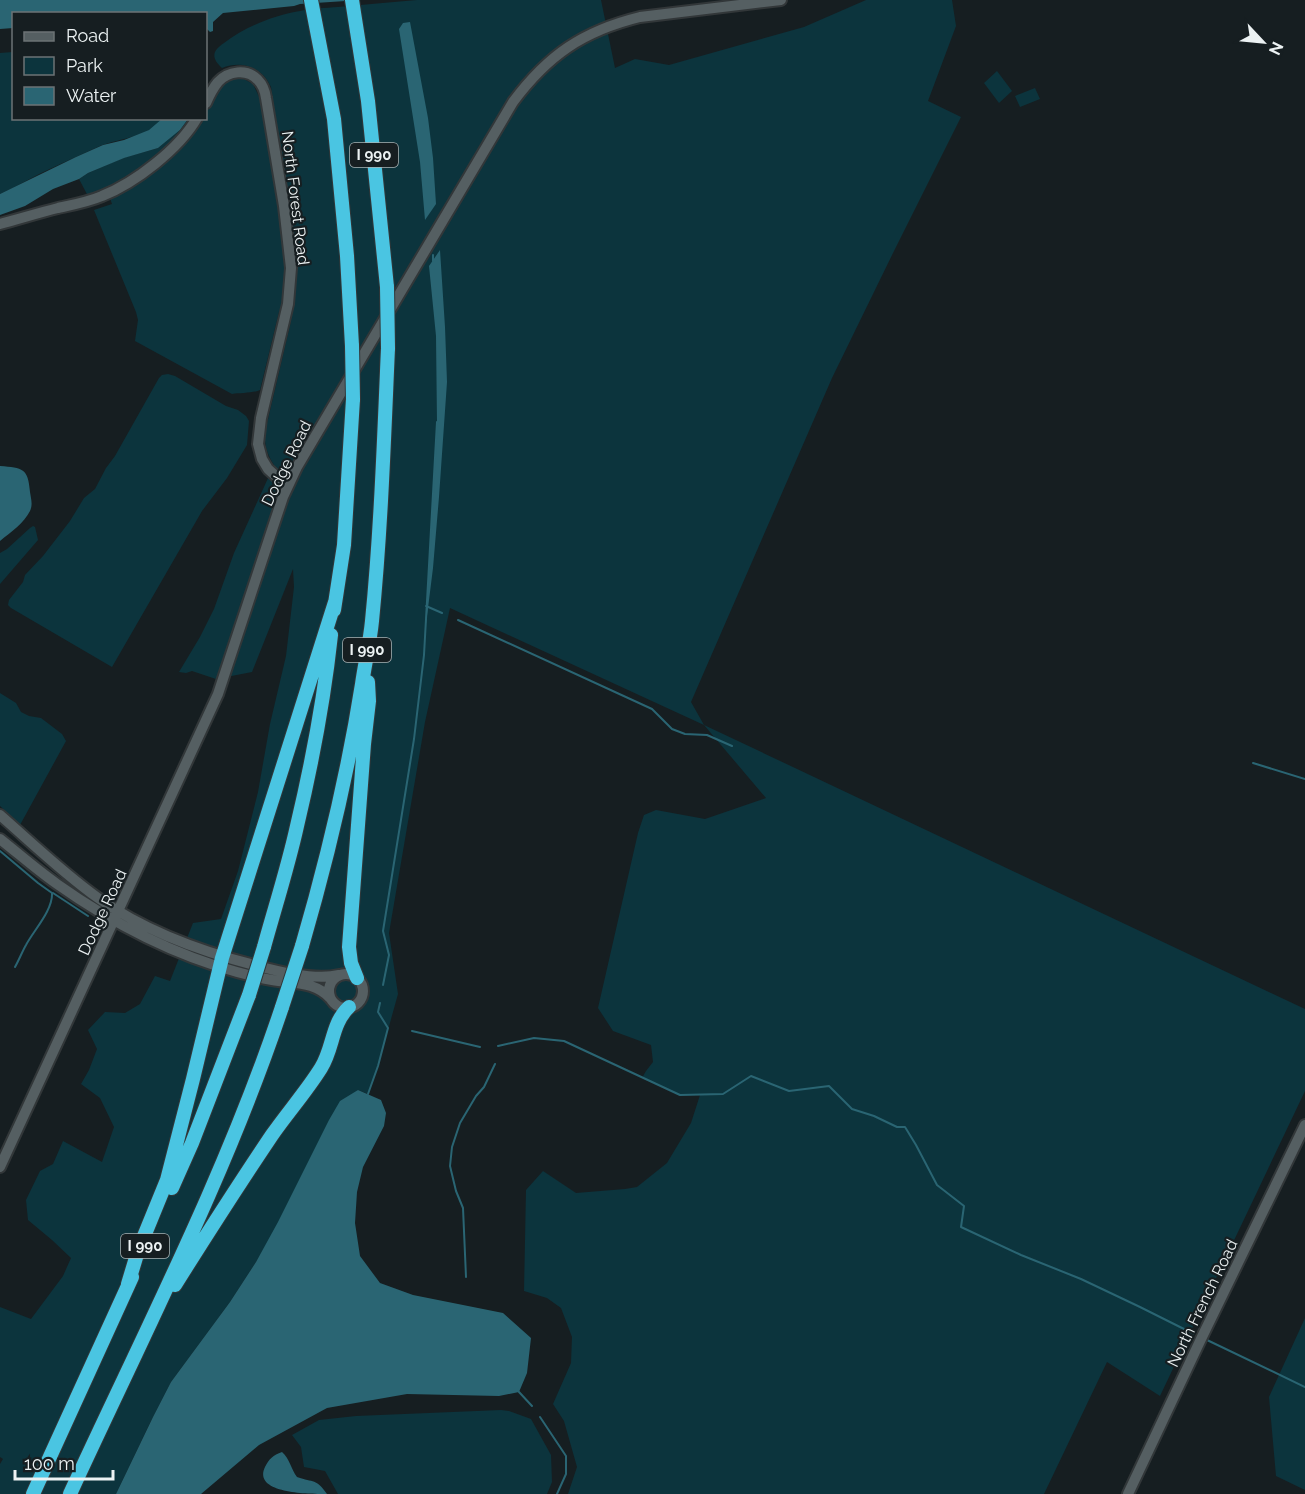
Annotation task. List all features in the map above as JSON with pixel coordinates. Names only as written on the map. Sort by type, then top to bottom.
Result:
[{"type":"highway","name":"I 990","points":[[33,1494],[192,1143],[249,995],[297,828],[326,682],[344,545],[353,399],[352,346],[347,256],[334,119],[311,0]]},
{"type":"highway","name":"I 990","points":[[70,1494],[224,1161],[266,1056],[321,880],[355,732],[372,623],[381,517],[388,348],[387,287],[368,101],[352,0]]},
{"type":"highway","points":[[128,1284],[138,1251],[167,1180],[221,962],[335,602]]},
{"type":"highway","points":[[357,978],[351,963],[349,947],[369,701],[366,659]]},
{"type":"highway","points":[[147,1330],[274,1131],[322,1067],[332,1045],[339,1019],[349,1007]]},
{"type":"street","name":"Dodge Road","points":[[0,1167],[218,694],[289,484],[520,93],[537,73],[563,50],[602,28],[640,17],[781,0]]},
{"type":"street","name":"North Forest Road","points":[[207,102],[218,82],[226,75],[237,72],[248,73],[256,77],[263,86],[266,98],[291,268],[289,297],[261,418],[258,444],[260,455],[268,469],[289,484]]},
{"type":"street","points":[[0,225],[97,198],[114,191],[137,177],[167,153],[186,134],[196,120]]},
{"type":"street","points":[[0,815],[99,898],[116,916]]},
{"type":"street","points":[[0,838],[55,883],[116,916],[221,962],[258,977],[309,985],[321,990],[339,1006],[349,1007],[358,1002],[363,992],[357,978],[351,975],[329,977],[221,962]]},
{"type":"street","points":[[331,999],[329,988],[339,975]]},
{"type":"street","name":"North French Road","points":[[1128,1494],[1305,1125]]},
{"type":"green space","points":[[417,0],[601,0],[615,68],[635,59],[669,65],[804,27],[866,0],[952,0],[956,26],[928,101],[961,117],[832,378],[691,702],[704,725],[450,608],[425,722],[389,933],[398,994],[368,1094],[358,1090],[256,1262],[230,1302],[171,1382],[116,1494],[0,1494],[0,1464],[3,1459],[0,1457],[0,1307],[31,1319],[63,1276],[71,1258],[28,1220],[26,1200],[40,1171],[53,1164],[63,1141],[102,1162],[114,1127],[100,1098],[81,1084],[97,1049],[88,1030],[105,1012],[125,1013],[140,1004],[155,976],[170,981],[193,923],[221,919],[238,871],[258,792],[270,724],[286,656],[294,587],[293,569],[252,672],[216,679],[192,671],[179,672],[214,609],[234,553],[274,465],[266,449],[265,432],[291,321],[296,268],[293,231],[271,87],[257,70],[244,65],[222,68],[214,55],[220,46],[232,37],[260,22],[280,15],[314,9]]},
{"type":"green space","points":[[12,52],[12,120],[162,120],[150,130],[100,146],[0,194],[0,53]]},
{"type":"green space","points":[[997,71],[1012,91],[999,103],[984,83]]},
{"type":"green space","points":[[244,79],[253,84],[262,103],[279,206],[286,269],[284,304],[279,312],[260,390],[232,394],[135,341],[138,320],[136,312],[94,210],[112,204],[110,198],[200,120],[207,120],[211,100],[230,80]]},
{"type":"green space","points":[[1035,88],[1040,99],[1020,107],[1015,96]]},
{"type":"green space","points":[[187,120],[191,120],[166,150],[132,177],[89,198],[79,179],[123,158],[158,148],[180,130]]},
{"type":"green space","points":[[168,374],[246,416],[249,421],[247,445],[227,478],[202,511],[112,667],[8,605],[25,575],[70,521],[84,498],[95,489],[159,378]]},
{"type":"green space","points":[[33,526],[38,540],[0,584],[0,553]]},
{"type":"green space","points":[[0,693],[16,703],[21,712],[41,718],[62,734],[66,741],[20,825],[0,806]]},
{"type":"green space","points":[[704,725],[1305,1009],[1305,1091],[1160,1396],[1107,1362],[1044,1494],[568,1494],[577,1467],[564,1421],[553,1404],[571,1363],[572,1337],[561,1308],[547,1298],[524,1291],[526,1190],[543,1171],[576,1193],[637,1187],[667,1163],[691,1123],[700,1095],[680,1095],[642,1078],[653,1062],[651,1045],[613,1031],[598,1008],[644,815],[656,810],[705,819],[766,798]]},
{"type":"green space","points":[[1305,1318],[1305,1490],[1276,1476],[1269,1397]]},
{"type":"green space","points":[[501,1410],[531,1419],[551,1455],[552,1482],[547,1494],[338,1494],[325,1471],[304,1467],[301,1447],[292,1435],[319,1420],[356,1416]]},
{"type":"water","points":[[0,0],[361,0],[223,13],[213,22],[213,31],[210,32],[207,29],[207,12],[12,12],[12,28],[0,29]]},
{"type":"water","points":[[410,22],[433,158],[436,204],[425,220],[420,162],[399,29],[403,23]]},
{"type":"water","points":[[161,120],[187,120],[180,130],[158,148],[124,158],[88,173],[53,189],[25,206],[0,215],[0,194],[103,145],[149,130]]},
{"type":"water","points":[[440,250],[447,382],[433,568],[425,632],[437,423],[436,336],[429,266]]},
{"type":"water","points":[[0,466],[19,469],[26,474],[32,504],[24,519],[0,541]]},
{"type":"water","points":[[358,1090],[381,1100],[386,1113],[384,1126],[363,1167],[357,1192],[355,1223],[360,1256],[380,1283],[413,1295],[503,1313],[531,1338],[527,1373],[519,1392],[499,1396],[407,1394],[327,1408],[259,1445],[201,1494],[116,1494],[171,1382],[230,1302],[256,1262],[340,1101]]},
{"type":"water","points":[[282,1452],[297,1477],[317,1483],[327,1494],[285,1491],[267,1483],[263,1476],[265,1467],[276,1454]]},
{"type":"waterway","points":[[433,255],[433,261]]},
{"type":"waterway","points":[[383,985],[389,955],[383,931],[414,739],[424,655],[437,422]]},
{"type":"waterway","points":[[426,606],[442,613]]},
{"type":"waterway","points":[[458,620],[652,709],[672,729],[685,734],[707,735],[732,746]]},
{"type":"waterway","points":[[1253,763],[1305,779]]},
{"type":"waterway","points":[[0,851],[52,893],[46,913],[15,967]]},
{"type":"waterway","points":[[53,893],[88,916]]},
{"type":"waterway","points":[[368,1094],[388,1028],[378,1012],[380,1003]]},
{"type":"waterway","points":[[412,1031],[480,1047]]},
{"type":"waterway","points":[[498,1046],[534,1038],[564,1041],[680,1095],[723,1094],[751,1076],[789,1091],[829,1086],[852,1109],[897,1127],[905,1127],[937,1185],[964,1206],[961,1227],[1021,1255],[1081,1279],[1194,1334]]},
{"type":"waterway","points":[[466,1277],[463,1208],[450,1166],[452,1147],[460,1123],[484,1087],[495,1064]]},
{"type":"waterway","points":[[1207,1340],[1305,1387]]},
{"type":"waterway","points":[[519,1392],[532,1406]]},
{"type":"waterway","points":[[540,1417],[566,1456],[566,1474],[557,1494]]}]
